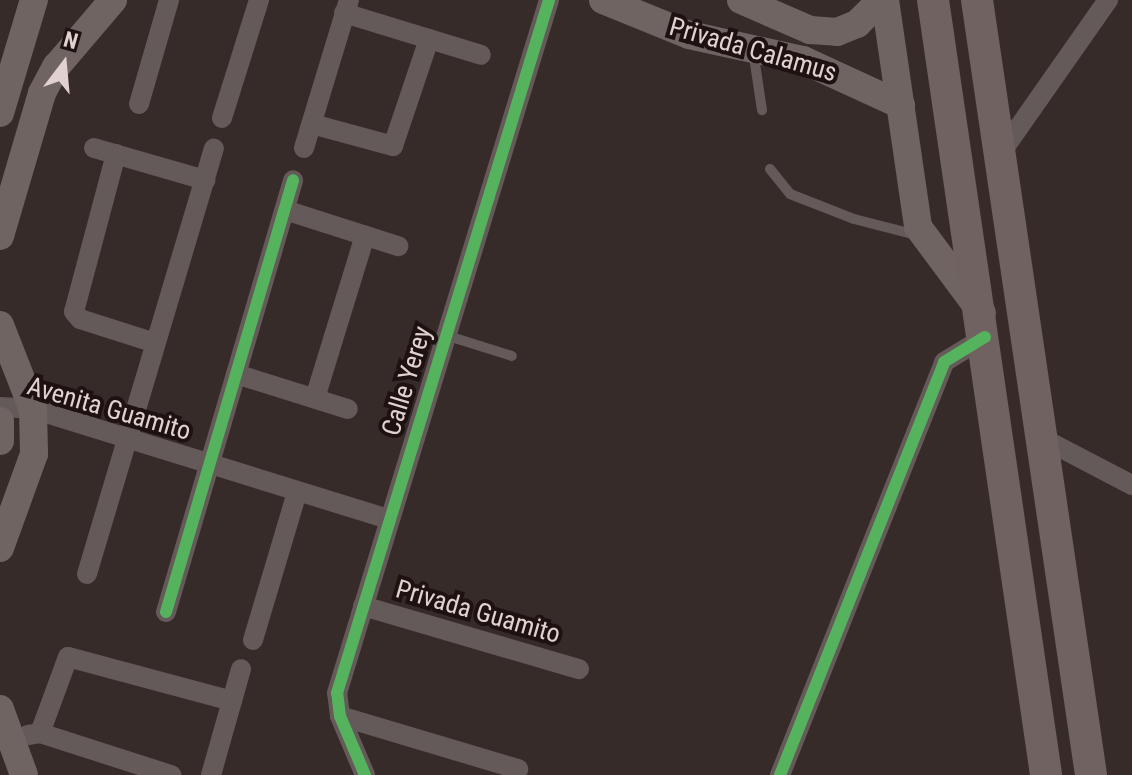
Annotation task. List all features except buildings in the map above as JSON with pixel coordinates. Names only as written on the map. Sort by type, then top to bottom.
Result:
[{"type":"main road","points":[[933,0],[984,325],[1046,775]]},
{"type":"main road","points":[[977,0],[1091,775]]},
{"type":"street","points":[[0,113],[8,58],[34,0]]},
{"type":"street","points":[[0,236],[42,93],[56,67],[113,0]]},
{"type":"street","points":[[139,104],[169,0]]},
{"type":"street","points":[[222,118],[259,0]]},
{"type":"street","name":"Calle Yerey","points":[[365,775],[340,716],[337,693],[549,0]]},
{"type":"street","name":"Privada Calamus","points":[[603,0],[689,35],[753,48],[849,77],[901,105]]},
{"type":"street","name":"Privada Calamus","points":[[741,0],[810,30],[837,32],[857,24],[883,0]]},
{"type":"street","points":[[780,775],[944,362],[984,325],[923,236],[883,0]]},
{"type":"street","points":[[998,157],[1108,0]]},
{"type":"street","points":[[304,148],[346,7],[481,55]]},
{"type":"street","points":[[312,124],[393,146],[429,39]]},
{"type":"street","points":[[94,148],[205,180]]},
{"type":"street","points":[[87,574],[125,438],[214,149]]},
{"type":"street","points":[[116,154],[74,312],[80,319],[155,343]]},
{"type":"street","points":[[166,612],[293,180]]},
{"type":"street","points":[[285,210],[398,246]]},
{"type":"street","points":[[315,398],[365,235]]},
{"type":"street","points":[[0,325],[33,409],[34,454],[0,548]]},
{"type":"street","points":[[236,374],[348,409]]},
{"type":"street","name":"Avenita Guamito","points":[[0,407],[33,409],[388,519]]},
{"type":"street","points":[[0,421],[0,441]]},
{"type":"street","points":[[1040,437],[1132,485]]},
{"type":"street","points":[[253,640],[297,492]]},
{"type":"street","name":"Privada Guamito","points":[[363,606],[579,669]]},
{"type":"street","points":[[40,733],[68,657],[232,701]]},
{"type":"street","points":[[211,775],[241,669]]},
{"type":"street","points":[[0,709],[24,775]]},
{"type":"street","points":[[340,716],[518,769]]},
{"type":"street","points":[[12,737],[40,733],[171,775]]},
{"type":"lane","points":[[753,48],[762,110]]},
{"type":"lane","points":[[770,169],[790,194],[854,219],[923,236]]},
{"type":"lane","points":[[445,335],[512,356]]},
{"type":"cycle path","points":[[365,775],[340,716],[337,693],[549,0]]},
{"type":"cycle path","points":[[166,612],[293,180]]},
{"type":"cycle path","points":[[780,775],[944,362],[985,337]]}]
